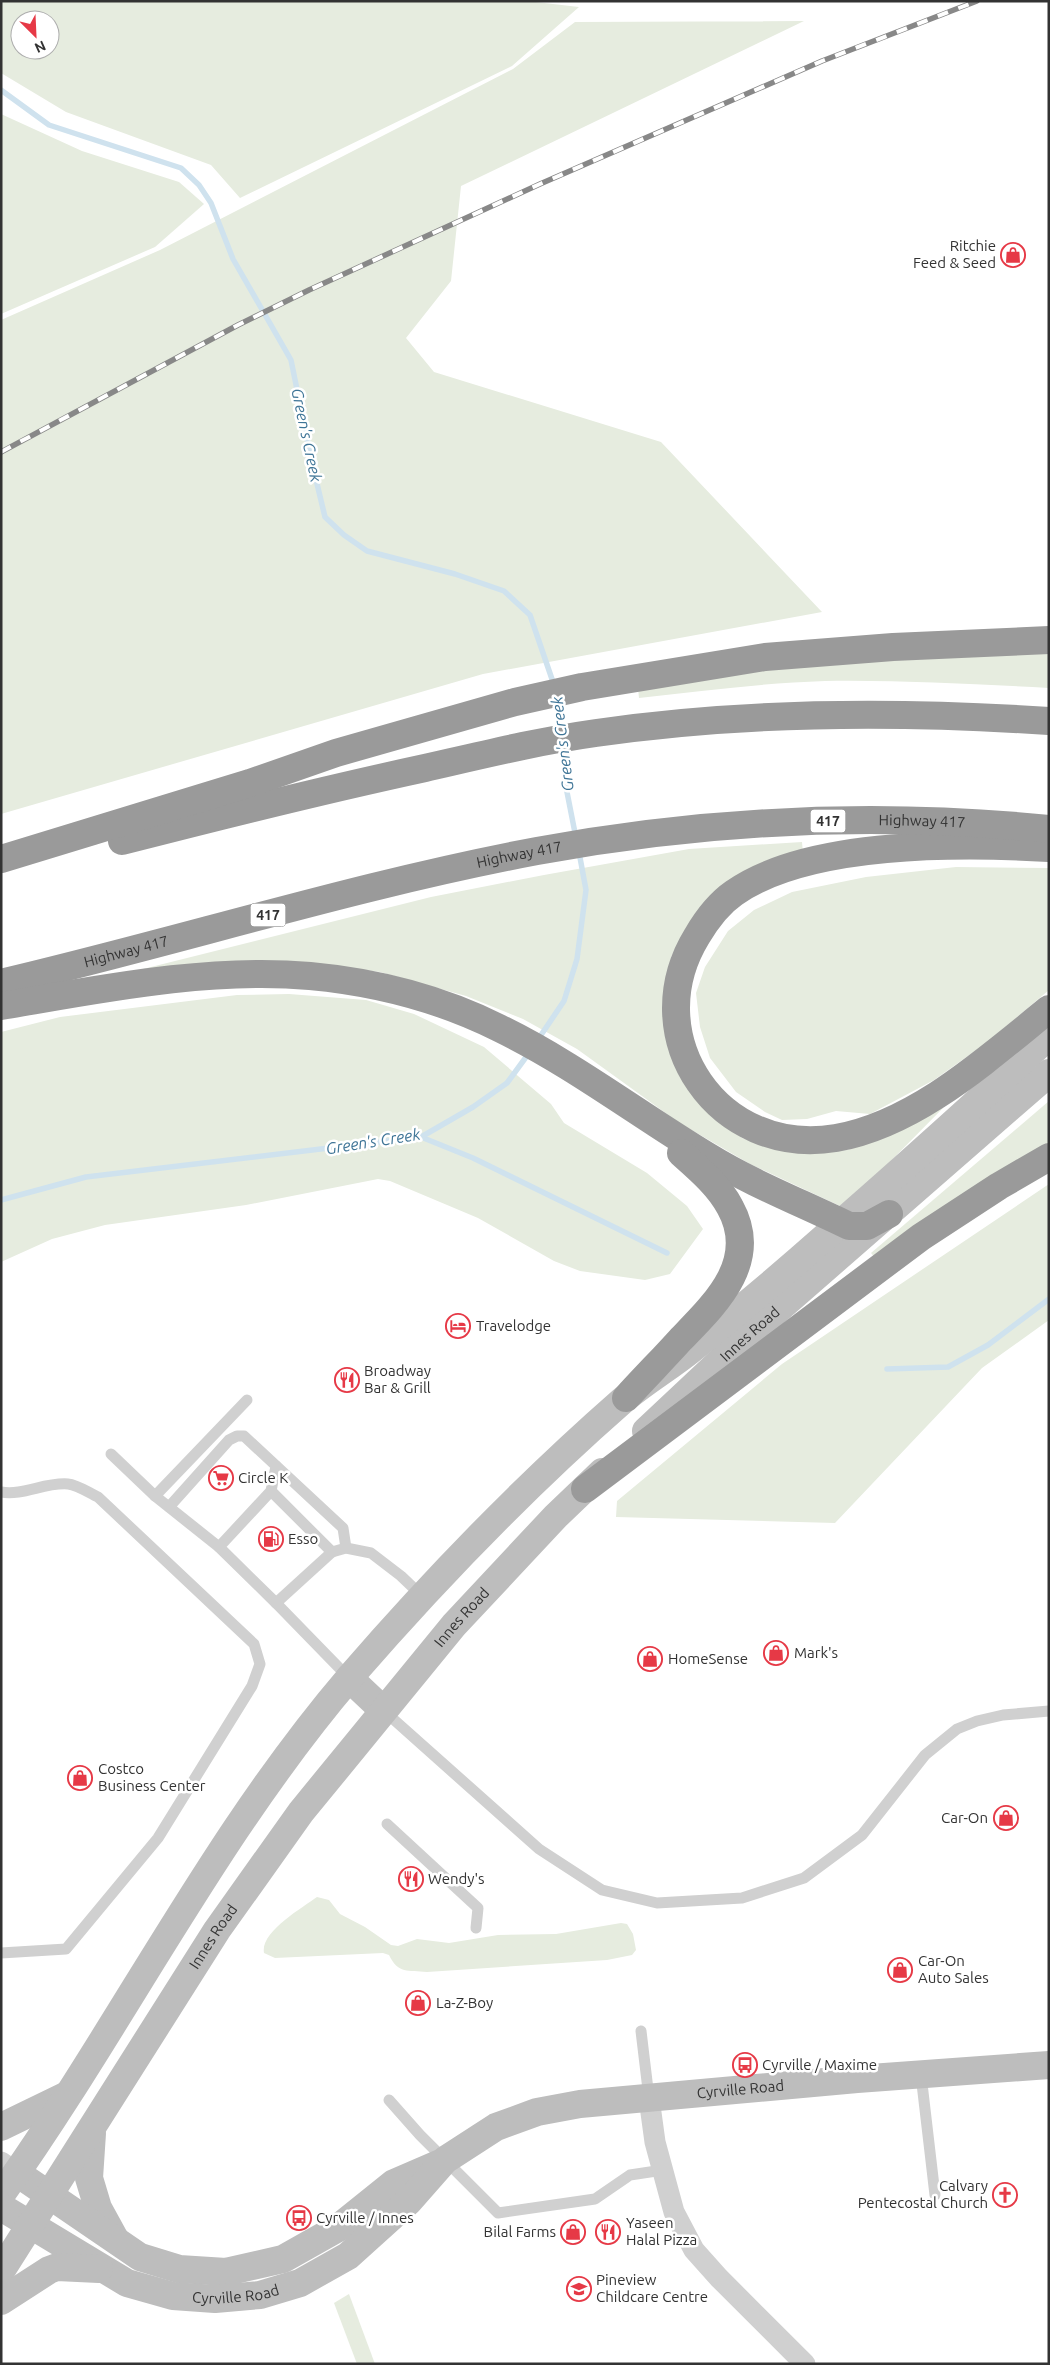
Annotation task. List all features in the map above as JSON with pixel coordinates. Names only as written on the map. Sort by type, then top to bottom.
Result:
[{"type":"highway","points":[[1,859],[250,783],[336,753],[515,702],[582,686],[766,657],[868,648],[1049,640]]},
{"type":"highway","points":[[892,715],[970,710],[1049,710]]},
{"type":"highway","points":[[1,870],[308,794],[529,745],[596,733],[793,715],[892,715],[1049,721]]},
{"type":"highway","name":"Highway 417","points":[[1,983],[409,879],[536,852],[608,840],[744,825],[844,820],[947,821],[1049,829]]},
{"type":"highway","points":[[1049,848],[948,847],[870,852],[802,863],[763,877],[734,893],[717,908],[703,926],[681,967],[677,981],[676,1011],[677,1027],[684,1056],[712,1100],[725,1112],[750,1127],[776,1136],[805,1140],[835,1138],[854,1134],[901,1116],[953,1083],[1049,1009]]},
{"type":"highway","points":[[1,1006],[160,982],[236,976],[284,975],[330,979],[390,989],[457,1010],[498,1027],[568,1066],[711,1159],[849,1226],[867,1226],[889,1214]]},
{"type":"highway","points":[[624,1103],[688,1159],[724,1198],[735,1218],[739,1244],[736,1268],[724,1291],[712,1307],[626,1398]]},
{"type":"highway","points":[[584,1489],[914,1242],[999,1186],[1049,1157]]},
{"type":"main road","name":"Innes Road","points":[[1,2195],[9,2167],[68,2094],[222,1848],[270,1780],[349,1678],[521,1492],[626,1398],[690,1351],[841,1222],[972,1108],[1049,1036]]},
{"type":"main road","name":"Innes Road","points":[[1,2271],[31,2227],[218,1930],[301,1812],[454,1626],[537,1536],[584,1489],[744,1339],[1049,1073]]},
{"type":"main road","points":[[349,1678],[384,1710]]},
{"type":"main road","name":"Cyrville Road","points":[[9,2167],[140,2257],[179,2269],[226,2272],[256,2267],[283,2259],[299,2251],[338,2228],[394,2183],[445,2160],[496,2127],[537,2112],[580,2104],[1049,2065]]},
{"type":"main road","points":[[1,2126],[68,2094]]},
{"type":"main road","points":[[92,2131],[89,2178],[98,2208],[116,2242]]},
{"type":"main road","name":"Cyrville Road","points":[[1,2207],[127,2284],[173,2296],[215,2299],[260,2295],[300,2283],[348,2256],[409,2202],[445,2160]]},
{"type":"main road","points":[[1,2301],[49,2270],[57,2267],[103,2270]]},
{"type":"street","points":[[649,2098],[655,2142],[674,2212],[694,2250],[719,2278],[805,2364]]},
{"type":"lane","points":[[155,1496],[246,1400]]},
{"type":"lane","points":[[168,1507],[229,1440],[237,1436],[244,1436],[343,1528],[346,1548]]},
{"type":"lane","points":[[111,1454],[155,1496],[219,1547],[349,1678]]},
{"type":"lane","points":[[219,1547],[271,1491],[276,1466]]},
{"type":"lane","points":[[1,1492],[10,1494],[42,1486],[70,1484],[98,1497],[254,1644],[260,1664],[252,1686],[158,1838],[66,1949],[1,1953]]},
{"type":"lane","points":[[271,1491],[332,1552]]},
{"type":"lane","points":[[276,1603],[332,1552],[346,1548],[371,1553],[401,1576],[423,1597]]},
{"type":"lane","points":[[384,1710],[539,1849],[602,1890],[657,1903],[742,1898],[804,1878],[862,1835],[925,1755],[957,1729],[977,1721],[1003,1715],[1049,1711]]},
{"type":"lane","points":[[387,1824],[478,1908],[476,1928]]},
{"type":"lane","points":[[641,2031],[649,2098]]},
{"type":"lane","points":[[921,2075],[935,2195]]},
{"type":"lane","points":[[390,2100],[445,2160],[498,2213],[595,2199],[630,2175],[663,2170]]},
{"type":"shaded area","points":[[1,1],[527,1],[579,7],[512,66],[240,198],[211,165],[66,112],[1,73]]},
{"type":"shaded area","points":[[804,21],[461,186],[451,281],[406,338],[434,372],[661,442],[822,612],[483,674],[1,814],[1,320],[160,250],[513,69],[575,22]]},
{"type":"shaded area","points":[[1,114],[82,151],[179,182],[204,204],[155,247],[1,314]]},
{"type":"shaded area","points":[[1049,650],[1049,688],[909,682],[825,681],[755,685],[639,698],[638,688],[747,670]]},
{"type":"shaded area","points":[[802,842],[803,853],[711,897],[687,926],[671,957],[664,1009],[688,1089],[704,1108],[742,1138],[768,1147],[800,1153],[847,1150],[887,1135],[940,1105],[943,1108],[870,1182],[840,1206],[750,1164],[678,1122],[577,1049],[523,1019],[466,996],[380,972],[312,963],[131,972],[431,897],[544,875],[689,849]]},
{"type":"shaded area","points":[[956,867],[1049,868],[1049,990],[989,1041],[934,1080],[870,1114],[836,1111],[807,1119],[782,1120],[765,1112],[736,1092],[710,1058],[700,1027],[696,993],[705,967],[728,931],[754,910],[792,892],[866,877]]},
{"type":"shaded area","points":[[289,994],[366,1000],[414,1014],[484,1047],[551,1104],[564,1123],[647,1173],[687,1206],[703,1229],[670,1274],[645,1280],[580,1271],[554,1261],[478,1218],[390,1181],[378,1179],[246,1205],[105,1225],[52,1239],[1,1262],[1,1032],[60,1017],[237,995]]},
{"type":"shaded area","points":[[1049,1101],[1049,1148],[877,1260],[871,1253]]},
{"type":"shaded area","points":[[1049,1184],[1049,1320],[982,1368],[835,1523],[616,1517],[617,1501],[782,1364]]},
{"type":"shaded area","points":[[317,1897],[329,1900],[340,1914],[365,1927],[391,1945],[398,1946],[417,1939],[449,1943],[498,1935],[556,1934],[621,1923],[627,1924],[633,1934],[636,1950],[632,1955],[607,1960],[427,1972],[404,1970],[392,1961],[389,1955],[383,1953],[275,1958],[264,1953],[268,1937],[275,1929],[283,1921]]},
{"type":"shaded area","points":[[349,2294],[375,2364],[357,2364],[334,2303]]},
{"type":"waterway","name":"Green's Creek","points":[[1,90],[49,125],[181,168],[199,185],[211,203],[233,259],[291,360],[325,517],[344,535],[367,551],[455,574],[504,591],[530,615],[554,685]]},
{"type":"waterway","name":"Green's Creek","points":[[559,699],[562,732]]},
{"type":"waterway","name":"Green's Creek","points":[[563,746],[566,787],[576,838]]},
{"type":"waterway","name":"Green's Creek","points":[[537,1041],[564,1001],[577,959],[586,890],[579,852]]},
{"type":"waterway","name":"Green's Creek","points":[[1,1200],[86,1177],[421,1137],[473,1107],[507,1083],[529,1053]]},
{"type":"waterway","points":[[421,1137],[473,1158],[667,1253]]},
{"type":"waterway","points":[[887,1369],[948,1367],[988,1345],[1049,1299]]},
{"type":"railway","points":[[1,452],[238,325],[309,290],[540,184],[822,61],[977,1]]},
{"type":"place","name":"Ritchie Feed & Seed","points":[[1013,255]]},
{"type":"place","name":"Travelodge","points":[[458,1326]]},
{"type":"place","name":"Broadway Bar & Grill","points":[[347,1380]]},
{"type":"place","name":"Circle K","points":[[221,1478]]},
{"type":"place","name":"Esso","points":[[271,1539]]},
{"type":"place","name":"Mark's","points":[[776,1653]]},
{"type":"place","name":"HomeSense","points":[[650,1659]]},
{"type":"place","name":"Costco Business Center","points":[[80,1778]]},
{"type":"place","name":"Car-On","points":[[1006,1818]]},
{"type":"place","name":"Wendy's","points":[[411,1879]]},
{"type":"place","name":"Car-On Auto Sales","points":[[900,1970]]},
{"type":"place","name":"La-Z-Boy","points":[[418,2003]]},
{"type":"place","name":"Cyrville / Maxime","points":[[745,2065]]},
{"type":"place","name":"Calvary Pentecostal Church","points":[[1005,2195]]},
{"type":"place","name":"Cyrville / Innes","points":[[299,2218]]},
{"type":"place","name":"Bilal Farms","points":[[573,2232]]},
{"type":"place","name":"Yaseen Halal Pizza","points":[[608,2232]]},
{"type":"place","name":"Pineview Childcare Centre","points":[[579,2289]]}]
